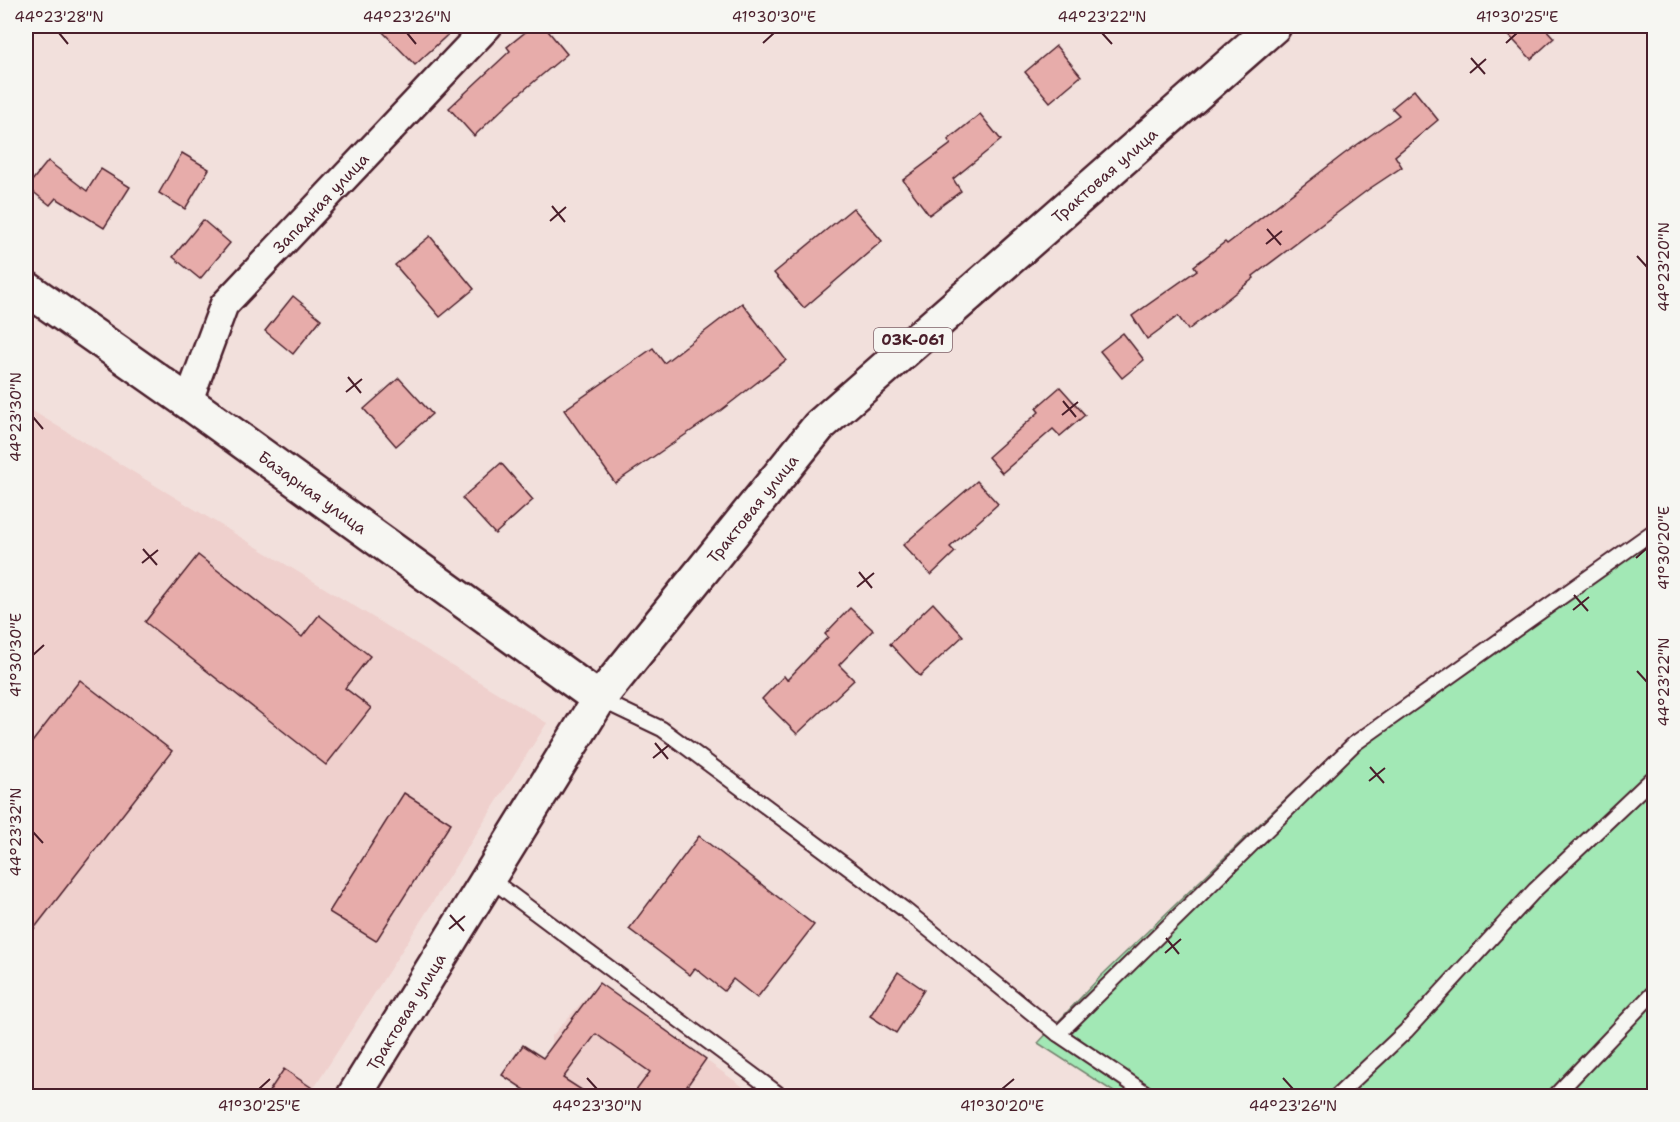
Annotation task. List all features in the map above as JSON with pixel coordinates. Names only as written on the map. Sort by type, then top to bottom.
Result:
[{"type":"main road","name":"Трактовая улица","points":[[360,1094],[599,699],[819,426],[1274,26]]},
{"type":"main road","name":"Базарная улица","points":[[26,288],[599,699]]},
{"type":"street","name":"Западная улица","points":[[188,402],[224,305],[488,26]]},
{"type":"lane","points":[[1058,1034],[1354,744],[1654,531]]},
{"type":"lane","points":[[599,699],[662,729],[905,910],[1058,1034],[1150,1096]]},
{"type":"lane","points":[[1337,1096],[1406,1031],[1535,890],[1654,777]]},
{"type":"lane","points":[[489,878],[781,1096]]},
{"type":"lane","points":[[1555,1096],[1654,992]]},
{"type":"shaded area","points":[[26,407],[547,723],[309,1096],[26,1096]]},
{"type":"shaded area","points":[[599,983],[756,1096],[532,1096],[551,1069],[551,1037]]},
{"type":"green space","points":[[1654,522],[1654,1096],[1120,1096],[1038,1043],[1100,977],[1347,740]]},
{"type":"building","points":[[377,26],[457,26],[415,65]]},
{"type":"building","points":[[533,26],[544,26],[567,54],[512,100],[474,136],[449,108],[510,51],[507,47]]},
{"type":"building","points":[[1500,26],[1543,26],[1554,38],[1531,59]]},
{"type":"building","points":[[1056,46],[1081,76],[1050,102],[1025,72]]},
{"type":"building","points":[[1414,90],[1438,120],[1395,156],[1402,167],[1253,276],[1254,278],[1188,330],[1178,316],[1147,339],[1132,316],[1197,270],[1194,266],[1225,242],[1227,244],[1344,154],[1399,115],[1392,108]]},
{"type":"building","points":[[980,114],[1001,140],[953,179],[961,191],[929,215],[903,180],[951,144],[948,140]]},
{"type":"building","points":[[182,153],[209,169],[185,209],[159,193]]},
{"type":"building","points":[[48,161],[87,191],[101,169],[130,187],[104,228],[56,198],[50,205],[27,187]]},
{"type":"building","points":[[853,208],[882,241],[804,308],[774,273]]},
{"type":"building","points":[[203,220],[230,243],[200,279],[173,257]]},
{"type":"building","points":[[430,236],[474,289],[440,317],[395,265]]},
{"type":"building","points":[[293,296],[321,319],[293,354],[265,331]]},
{"type":"building","points":[[742,303],[786,360],[720,411],[615,483],[564,410],[653,348],[664,363]]},
{"type":"building","points":[[1123,333],[1144,360],[1122,378],[1100,351]]},
{"type":"building","points":[[399,378],[432,414],[396,446],[364,409]]},
{"type":"building","points":[[1060,387],[1085,415],[1060,436],[1053,429],[1002,473],[988,457],[1039,412],[1036,408]]},
{"type":"building","points":[[501,463],[533,500],[495,534],[462,498]]},
{"type":"building","points":[[977,481],[998,504],[950,547],[955,552],[931,575],[903,545]]},
{"type":"building","points":[[198,555],[302,637],[319,615],[370,656],[345,688],[371,708],[326,765],[145,622]]},
{"type":"building","points":[[933,603],[963,636],[920,676],[890,644]]},
{"type":"building","points":[[850,608],[873,630],[839,665],[854,680],[797,734],[762,699],[784,676],[787,680],[828,637],[825,634]]},
{"type":"building","points":[[80,680],[172,751],[26,939],[26,750]]},
{"type":"building","points":[[404,793],[451,823],[376,941],[329,912]]},
{"type":"building","points":[[699,836],[814,925],[757,998],[733,979],[724,991],[695,968],[690,975],[629,929]]},
{"type":"building","points":[[898,972],[924,990],[896,1033],[870,1016]]},
{"type":"building","points":[[599,983],[706,1059],[680,1096],[632,1096],[650,1072],[596,1034],[563,1078],[591,1096],[534,1096],[502,1075],[523,1045],[543,1058]]},
{"type":"building","points":[[284,1069],[324,1096],[266,1096]]}]
